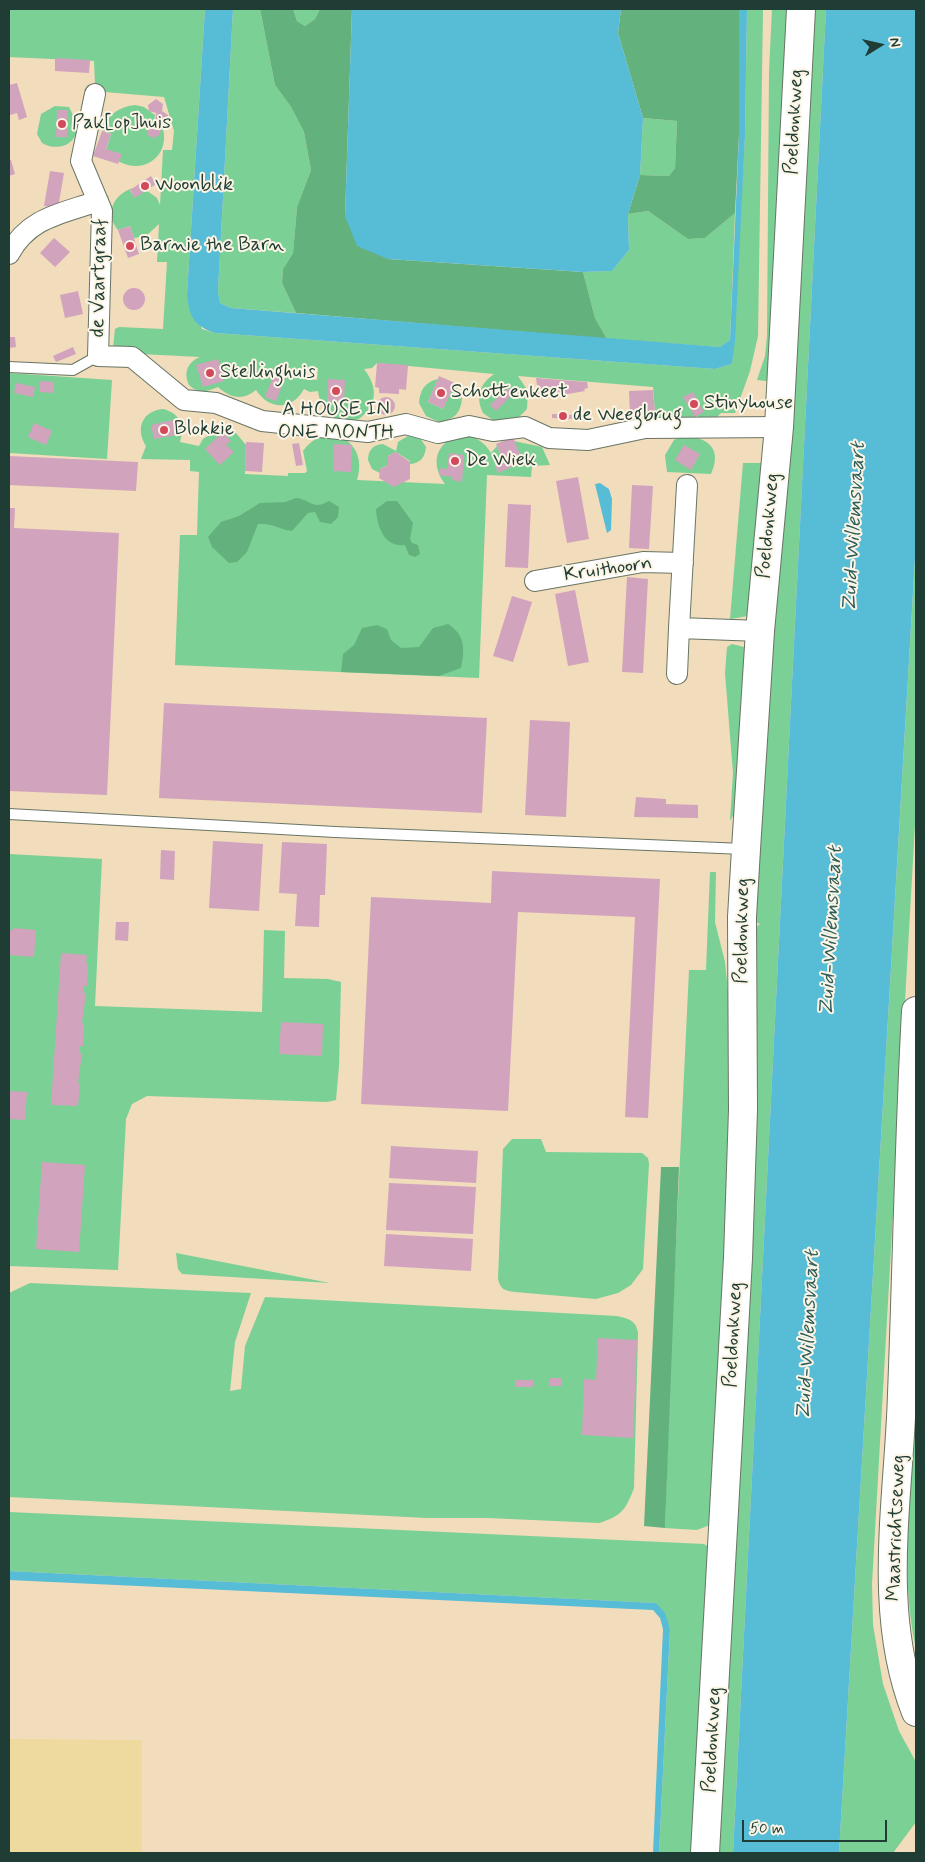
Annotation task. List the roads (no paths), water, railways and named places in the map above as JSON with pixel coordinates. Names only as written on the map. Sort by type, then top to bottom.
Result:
[{"type":"street","name":"Poeldonkweg","points":[[706,1853],[738,1258],[742,1110],[742,917],[760,632],[779,427],[801,9]]},
{"type":"street","name":"de Vaartgraaf","points":[[95,94],[81,161],[102,210],[98,356],[132,357],[184,400],[216,403],[262,421],[368,432],[406,424],[438,433],[469,426],[493,431],[525,427],[549,438],[588,440],[645,428],[779,427]]},
{"type":"street","name":"de Vaartgraaf","points":[[9,254],[27,229],[41,220],[98,200]]},
{"type":"street","name":"Kruithoorn","points":[[677,674],[687,485]]},
{"type":"street","name":"Kruithoorn","points":[[535,581],[643,562],[683,563]]},
{"type":"street","points":[[679,628],[760,632]]},
{"type":"street","name":"Maastrichtseweg","points":[[916,1011],[909,1144],[902,1395],[892,1584],[900,1655],[916,1712]]},
{"type":"lane","name":"de Vaartgraaf","points":[[9,367],[73,370],[98,356]]},
{"type":"lane","points":[[9,814],[335,832],[746,849]]},
{"type":"water","points":[[205,9],[233,9],[218,291],[220,303],[231,308],[720,347],[730,340],[739,135],[739,9],[747,9],[745,136],[735,340],[732,364],[715,369],[215,333],[201,326],[193,318],[187,293]]},
{"type":"water","points":[[352,9],[621,9],[618,33],[643,118],[640,175],[628,214],[629,250],[612,271],[583,272],[388,259],[357,246],[345,216]]},
{"type":"water","name":"Zuid-Willemsvaart","points":[[826,9],[916,9],[916,541],[839,1853],[733,1853]]},
{"type":"water","points":[[600,483],[609,489],[612,499],[611,530],[607,533],[595,484]]},
{"type":"water","points":[[9,1571],[656,1603],[665,1613],[670,1629],[659,1853],[653,1853],[663,1629],[660,1618],[653,1610],[9,1580]]},
{"type":"place","name":"Pak[op]huis","points":[[62,124]]},
{"type":"place","name":"Woonblik","points":[[145,186]]},
{"type":"place","name":"Barnie the Barn","points":[[130,246]]},
{"type":"place","name":"Stellinghuis","points":[[210,373]]},
{"type":"place","name":"A HOUSE IN ONE MONTH","points":[[336,391]]},
{"type":"place","name":"Schottenkeet","points":[[441,393]]},
{"type":"place","name":"Stinyhouse","points":[[694,404]]},
{"type":"place","name":"de Weegbrug","points":[[563,416]]},
{"type":"place","name":"Blokkie","points":[[164,430]]},
{"type":"place","name":"De Wiek","points":[[455,461]]}]
